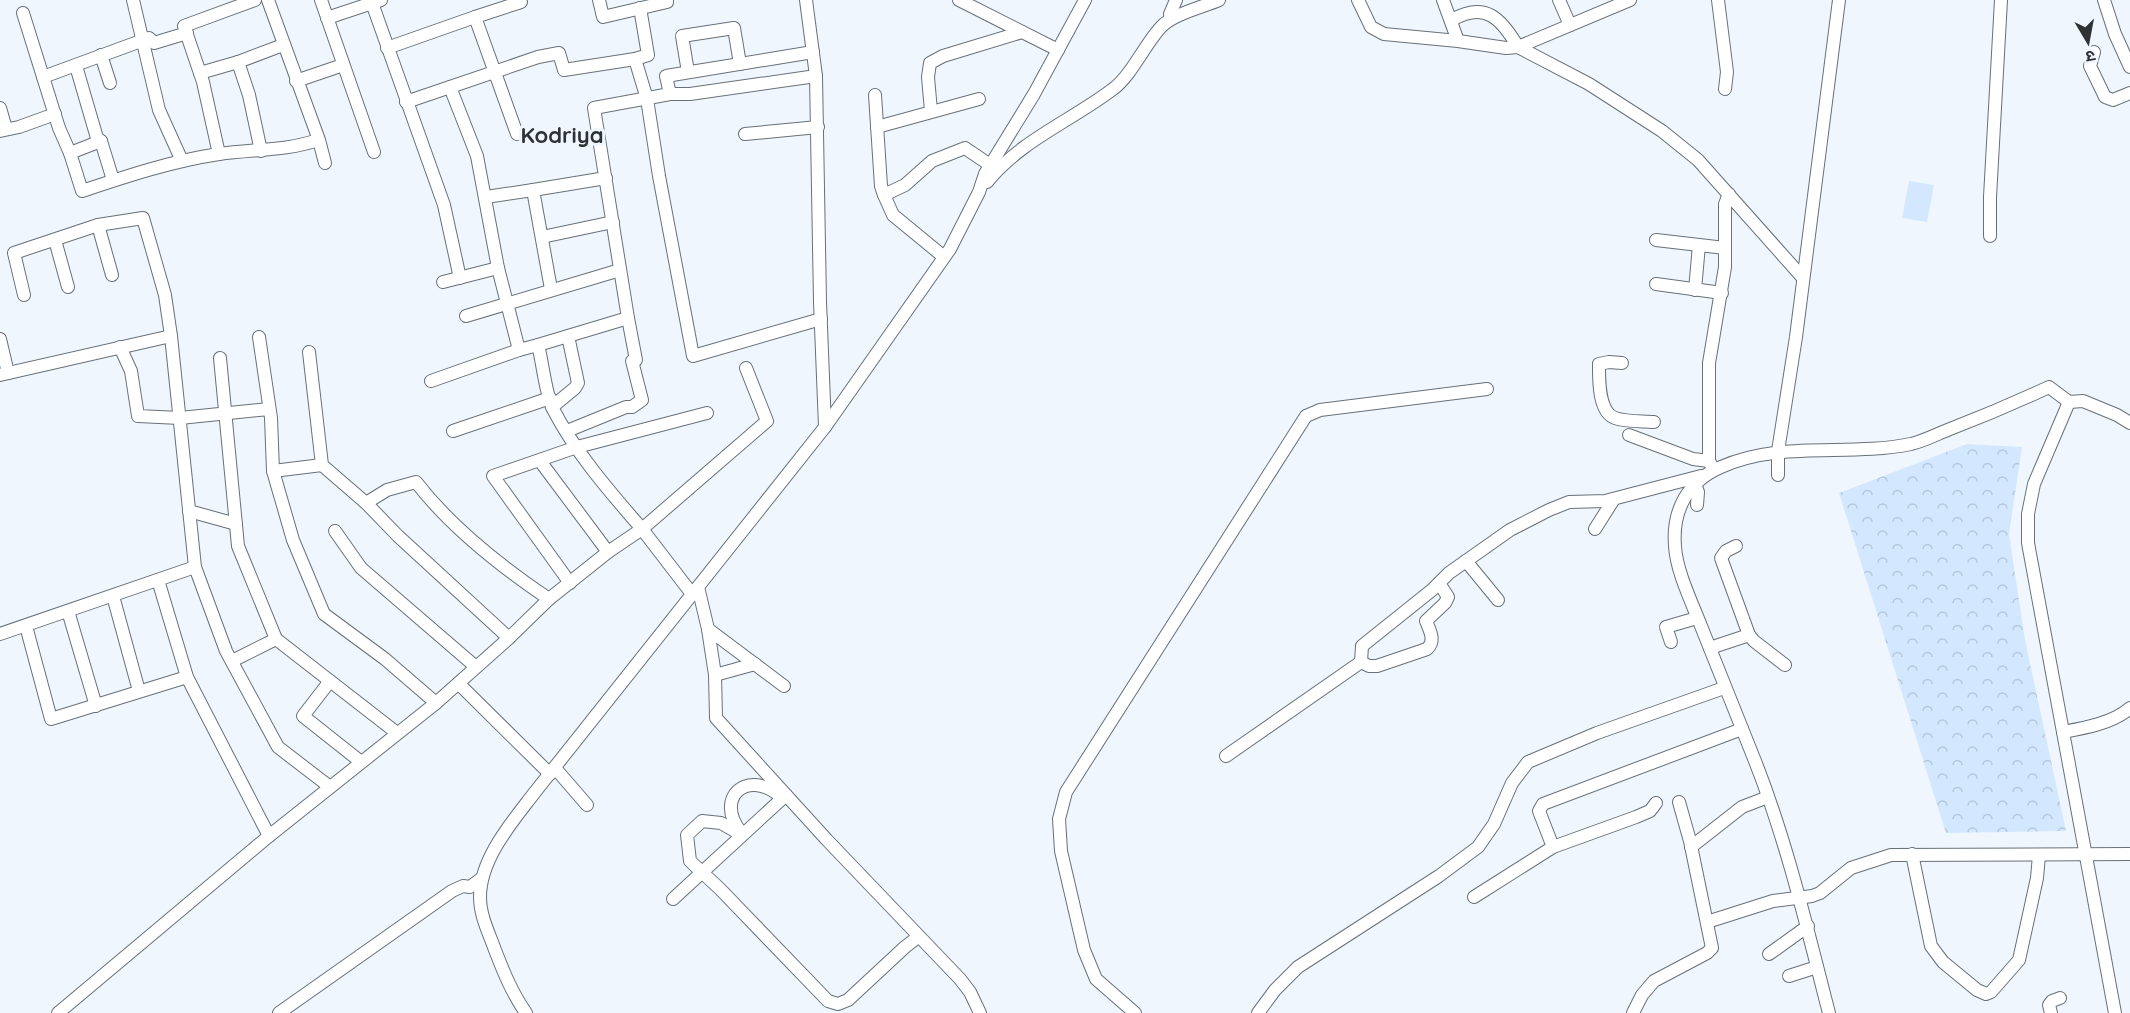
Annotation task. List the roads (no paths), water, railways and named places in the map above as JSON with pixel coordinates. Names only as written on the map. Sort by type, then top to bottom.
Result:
[{"type":"street","points":[[133,0],[159,110],[182,161]]},
{"type":"street","points":[[219,154],[200,73],[184,26],[255,0]]},
{"type":"street","points":[[268,0],[325,163]]},
{"type":"street","points":[[321,0],[374,152]]},
{"type":"street","points":[[387,48],[521,2],[520,0]]},
{"type":"street","points":[[599,0],[603,17],[667,2],[667,0]]},
{"type":"street","points":[[806,0],[816,76],[825,427]]},
{"type":"street","points":[[959,0],[1058,50]]},
{"type":"street","points":[[1170,14],[1176,0]]},
{"type":"street","points":[[979,192],[1000,166],[1034,139],[1115,87],[1162,25],[1220,0]]},
{"type":"street","points":[[1358,0],[1371,27],[1384,34],[1506,48],[1518,47],[1630,0]]},
{"type":"street","points":[[1443,0],[1458,41]]},
{"type":"street","points":[[1559,0],[1570,25]]},
{"type":"street","points":[[1718,0],[1727,72],[1725,89]]},
{"type":"street","points":[[1779,475],[1778,451],[1796,338],[1839,0]]},
{"type":"street","points":[[1990,236],[1990,197],[2001,0]]},
{"type":"street","points":[[2104,0],[2115,34],[2130,67]]},
{"type":"street","points":[[327,18],[376,2],[387,48],[430,160],[444,205],[460,278]]},
{"type":"street","points":[[526,1013],[512,992],[483,919],[480,897],[482,878],[492,856],[507,831],[553,771],[825,427],[944,257],[979,192],[985,174],[1034,94],[1081,2]]},
{"type":"street","points":[[406,102],[538,57],[559,53],[564,70],[648,55],[640,9]]},
{"type":"street","points":[[1452,20],[1467,11],[1492,15],[1507,27],[1518,47],[1589,84],[1662,131],[1698,160],[1803,278]]},
{"type":"street","points":[[23,13],[82,191],[182,161],[219,154],[261,151],[318,140]]},
{"type":"street","points":[[475,17],[518,134]]},
{"type":"street","points":[[688,72],[682,36],[723,29],[734,28],[740,64]]},
{"type":"street","points":[[931,111],[928,77],[930,63],[943,56],[1022,32]]},
{"type":"street","points":[[43,77],[142,40],[149,38],[154,43],[187,33]]},
{"type":"street","points":[[200,73],[284,45]]},
{"type":"street","points":[[670,94],[666,76],[813,52]]},
{"type":"street","points":[[2094,52],[2090,66],[2105,98],[2113,100],[2130,93]]},
{"type":"street","points":[[101,55],[110,83]]},
{"type":"street","points":[[635,59],[647,99],[693,356],[821,319]]},
{"type":"street","points":[[238,62],[249,95],[261,151]]},
{"type":"street","points":[[297,81],[343,65]]},
{"type":"street","points":[[76,66],[97,138],[101,141],[113,180]]},
{"type":"street","points":[[567,431],[626,407],[632,407],[642,400],[594,108],[670,94],[690,94],[816,76]]},
{"type":"street","points":[[450,87],[477,156],[498,268],[519,350]]},
{"type":"street","points":[[874,95],[881,186],[884,195],[893,215],[944,257]]},
{"type":"street","points":[[877,127],[979,99]]},
{"type":"street","points":[[0,108],[3,130],[55,114]]},
{"type":"street","points":[[745,134],[818,128]]},
{"type":"street","points":[[70,153],[101,141]]},
{"type":"street","points":[[884,195],[905,185],[932,160],[965,148],[990,165]]},
{"type":"street","points":[[486,197],[606,178]]},
{"type":"street","points":[[533,190],[551,289]]},
{"type":"street","points":[[1697,505],[1698,492],[1705,473],[1709,363],[1722,293],[1725,204],[1729,194]]},
{"type":"street","points":[[24,295],[14,253],[98,225],[143,218],[165,295],[195,567],[226,651],[278,747],[330,787]]},
{"type":"street","points":[[542,237],[613,222]]},
{"type":"street","points":[[98,225],[112,275]]},
{"type":"street","points":[[55,240],[68,286]]},
{"type":"street","points":[[1656,240],[1725,248]]},
{"type":"street","points":[[1695,290],[1699,245]]},
{"type":"street","points":[[443,282],[498,268]]},
{"type":"street","points":[[466,316],[620,270]]},
{"type":"street","points":[[1656,284],[1722,293]]},
{"type":"street","points":[[431,381],[519,350],[628,318]]},
{"type":"street","points":[[0,339],[4,374],[171,336]]},
{"type":"street","points":[[453,431],[551,402],[575,388],[578,382],[568,336]]},
{"type":"street","points":[[259,337],[269,409],[273,471],[293,540],[324,614],[385,659],[435,703]]},
{"type":"street","points":[[538,345],[551,402],[577,447],[618,501],[695,591],[708,629],[714,675],[716,718],[784,797],[960,979],[970,992],[980,1013]]},
{"type":"street","points":[[120,347],[131,371],[138,416],[180,418],[269,409]]},
{"type":"street","points":[[309,352],[322,465],[366,503],[398,536],[509,638]]},
{"type":"street","points":[[220,358],[238,546],[276,639],[397,733]]},
{"type":"street","points":[[1622,363],[1599,364],[1599,380],[1607,411],[1614,418],[1655,418],[1651,443]]},
{"type":"street","points":[[58,1013],[269,836],[459,684],[549,599],[642,528],[767,421],[746,368]]},
{"type":"street","points":[[1361,662],[1362,646],[1466,561],[1510,530],[1569,502],[1614,499],[1761,454],[1778,451],[1912,444],[2049,387],[2069,402],[2083,401],[2130,423]]},
{"type":"street","points":[[1135,1013],[1096,979],[1084,950],[1061,851],[1059,819],[1066,792],[1306,416],[1320,410],[1487,389]]},
{"type":"street","points":[[2069,402],[2034,484],[2028,524],[2028,543],[2115,1013]]},
{"type":"street","points":[[570,583],[493,476],[577,447],[707,412]]},
{"type":"street","points":[[1629,435],[1693,459],[1705,473]]},
{"type":"street","points":[[540,461],[608,552]]},
{"type":"street","points":[[273,471],[322,465]]},
{"type":"street","points":[[1705,473],[1687,492],[1676,520],[1675,547],[1686,591],[1778,824],[1808,926],[1828,1013]]},
{"type":"street","points":[[366,503],[387,490],[416,482],[435,507],[512,574],[549,599]]},
{"type":"street","points":[[1595,529],[1614,499]]},
{"type":"street","points":[[189,511],[236,524]]},
{"type":"street","points":[[335,531],[361,568],[476,667]]},
{"type":"street","points":[[1736,546],[1726,551],[1721,558],[1749,635],[1785,666]]},
{"type":"street","points":[[1466,561],[1498,600]]},
{"type":"street","points":[[0,634],[195,567]]},
{"type":"street","points":[[158,580],[187,677],[269,836]]},
{"type":"street","points":[[1361,662],[1369,666],[1377,666],[1427,649],[1432,645],[1433,640],[1426,621],[1445,603],[1448,597],[1438,583]]},
{"type":"street","points":[[113,596],[140,692]]},
{"type":"street","points":[[68,611],[96,706]]},
{"type":"street","points":[[1671,642],[1666,627],[1697,618]]},
{"type":"street","points":[[26,626],[51,719],[187,677]]},
{"type":"street","points":[[708,629],[784,686]]},
{"type":"street","points":[[1710,648],[1749,635]]},
{"type":"street","points":[[232,661],[276,639]]},
{"type":"street","points":[[1226,756],[1361,662]]},
{"type":"street","points":[[714,675],[755,664]]},
{"type":"street","points":[[330,681],[303,716],[361,762]]},
{"type":"street","points":[[459,684],[587,805]]},
{"type":"street","points":[[1258,1013],[1275,990],[1298,967],[1439,876],[1478,847],[1494,824],[1512,783],[1528,762],[1598,733],[1724,687]]},
{"type":"street","points":[[2063,732],[2122,715],[2130,708]]},
{"type":"street","points":[[1553,847],[1539,811],[1543,804],[1742,729]]},
{"type":"street","points":[[742,835],[732,820],[731,808],[737,790],[757,784],[766,786],[784,797]]},
{"type":"street","points":[[673,899],[784,797]]},
{"type":"street","points":[[1691,847],[1742,807],[1768,797]]},
{"type":"street","points":[[1474,897],[1553,847],[1650,811],[1656,802]]},
{"type":"street","points":[[1633,1013],[1642,995],[1654,981],[1712,948],[1691,847],[1678,802]]},
{"type":"street","points":[[742,835],[721,823],[702,821],[687,835],[690,861],[815,989],[833,1004],[848,1000],[905,946],[918,937]]},
{"type":"street","points":[[1912,854],[1931,946],[1943,962],[1977,990],[1986,994],[1991,992],[2019,960],[2037,878],[2038,855]]},
{"type":"street","points":[[1707,922],[1773,901],[1820,893],[1851,868],[1891,855],[2130,854]]},
{"type":"street","points":[[279,1013],[452,891],[463,886],[470,886],[482,878]]},
{"type":"street","points":[[1769,954],[1808,926]]},
{"type":"street","points":[[1789,976],[1817,967]]},
{"type":"street","points":[[2051,1013],[2049,1005],[2060,998]]},
{"type":"district","name":"Kodriya","points":[[562,135]]}]
